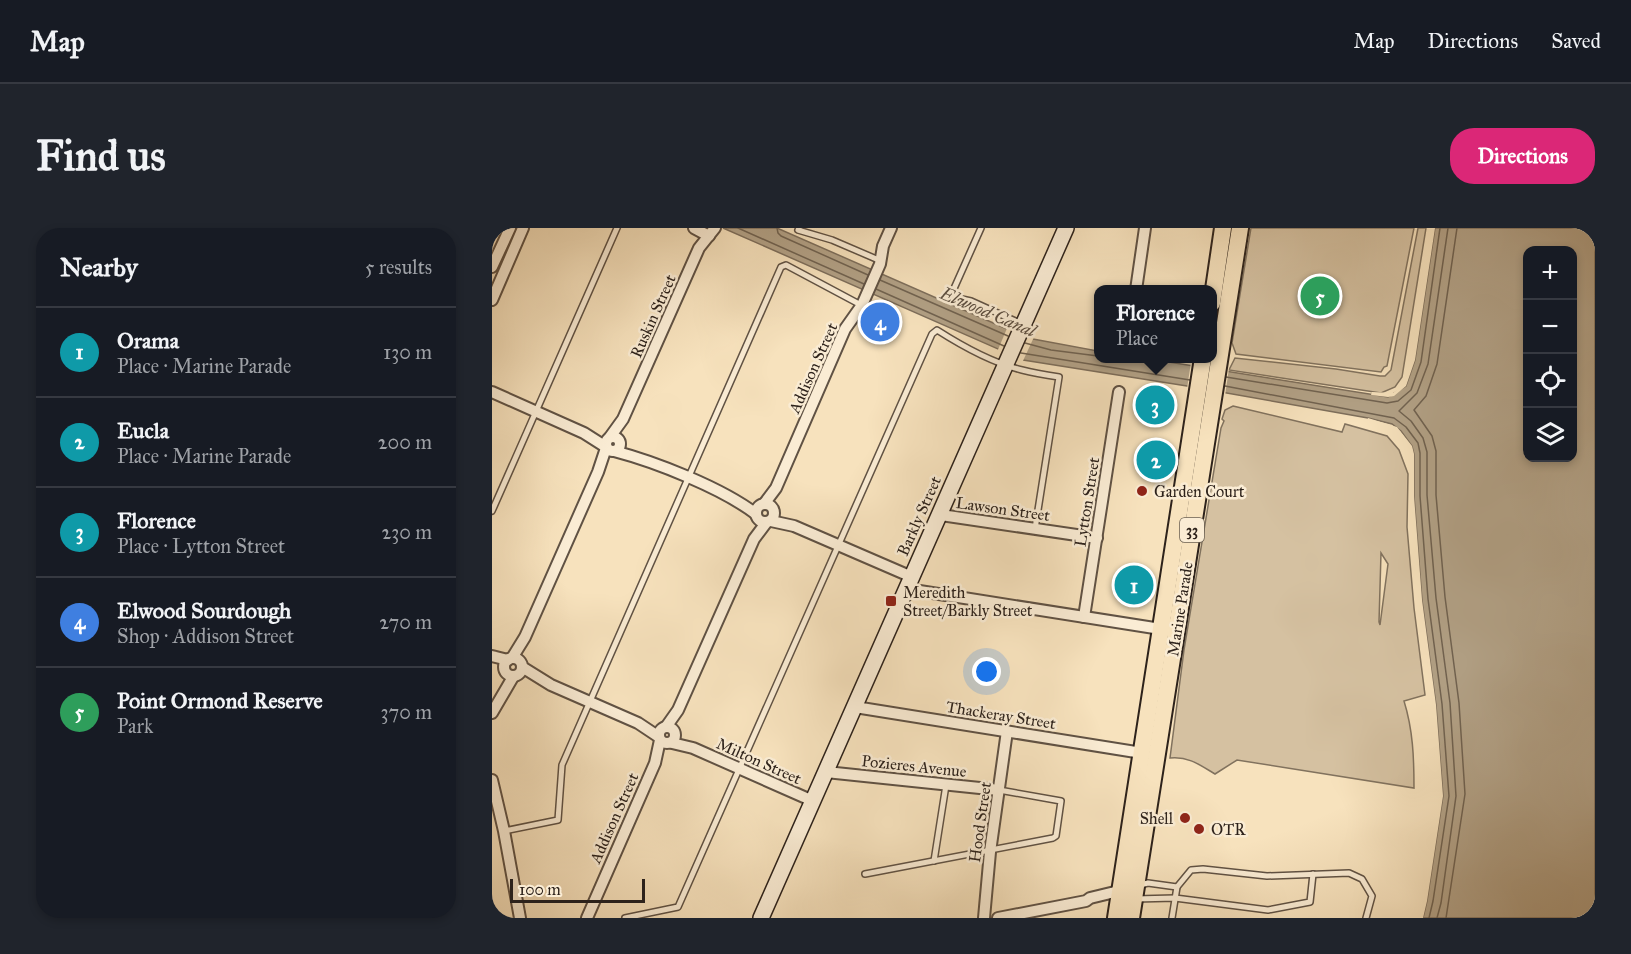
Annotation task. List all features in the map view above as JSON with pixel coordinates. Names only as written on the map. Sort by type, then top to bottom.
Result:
[{"type":"main road","name":"Barkly Street","points":[[761,918],[1066,228]]},
{"type":"main road","points":[[1215,285],[1223,228]]},
{"type":"main road","name":"Marine Parade","points":[[1217,325],[1240,228]]},
{"type":"main road","name":"Marine Parade","points":[[1116,918],[1127,894],[1206,393],[1208,363]]},
{"type":"main road","name":"Marine Parade","points":[[1131,918],[1127,894],[1142,753],[1169,630]]},
{"type":"street","points":[[492,267],[510,228]]},
{"type":"street","points":[[492,300],[523,228]]},
{"type":"street","points":[[694,228],[712,232]]},
{"type":"street","name":"Addison Street","points":[[587,918],[845,329],[863,302],[879,265],[883,246],[891,228]]},
{"type":"street","points":[[1137,285],[1145,228]]},
{"type":"street","name":"Ruskin Street","points":[[492,713],[699,249],[712,232]]},
{"type":"street","points":[[492,392],[838,545],[909,583],[1084,617],[1169,630]]},
{"type":"street","name":"Lytton Street","points":[[1084,617],[1119,392]]},
{"type":"street","name":"Lawson Street","points":[[940,515],[1097,538]]},
{"type":"street","name":"Milton Street","points":[[492,658],[813,801]]},
{"type":"street","name":"Thackeray Street","points":[[855,707],[1142,753]]},
{"type":"street","name":"Hood Street","points":[[984,918],[990,852],[1007,730]]},
{"type":"street","name":"Pozieres Avenue","points":[[826,772],[999,790]]},
{"type":"street","points":[[492,780],[520,918]]},
{"type":"street","points":[[998,918],[1037,914],[1086,901],[1091,903],[1127,894]]},
{"type":"lane","points":[[492,511],[617,228]]},
{"type":"lane","points":[[799,228],[798,230],[832,240],[879,265]]},
{"type":"lane","points":[[981,228],[952,293],[957,298],[971,301],[1022,328]]},
{"type":"lane","points":[[504,831],[558,820],[562,765],[781,267],[786,265],[863,302]]},
{"type":"lane","points":[[625,918],[678,907],[932,334],[937,330],[955,342],[1007,361],[1020,370],[1059,377],[1035,529]]},
{"type":"lane","points":[[934,861],[946,785]]},
{"type":"lane","points":[[865,874],[990,852],[1056,836],[1060,801],[999,790]]},
{"type":"lane","points":[[1172,918],[1177,887],[1191,870],[1203,869],[1267,876],[1349,873],[1362,879],[1372,896],[1366,918]]},
{"type":"lane","points":[[1127,894],[1268,910],[1310,902],[1313,874]]},
{"type":"lane","points":[[1127,894],[1177,887]]},
{"type":"shaded area","points":[[1251,228],[1414,228],[1387,366],[1381,372],[1236,354],[1232,343]]},
{"type":"shaded area","points":[[1418,228],[1426,228],[1402,377],[1395,387],[1381,393],[1229,370],[1235,358],[1385,376],[1391,370]]},
{"type":"shaded area","points":[[1233,406],[1342,432],[1345,424],[1387,436],[1399,450],[1408,474],[1407,527],[1425,695],[1404,701],[1412,744],[1414,788],[1237,760],[1215,774],[1188,760],[1170,758],[1184,650],[1225,410]],"holes":[[[1381,553],[1388,564],[1380,625]]]},
{"type":"water","points":[[723,228],[777,228],[1007,329],[1033,339],[1094,350],[1094,363],[1175,363],[1388,397],[1406,386],[1415,360],[1435,228],[1595,228],[1595,918],[1423,918],[1443,796],[1436,705],[1422,600],[1414,496],[1414,454],[1412,446],[1401,431],[1392,424],[1368,418],[1023,360]]},
{"type":"pier","points":[[1432,228],[1435,228],[1415,360],[1406,386],[1394,396],[1371,395],[1372,392],[1393,393],[1404,384],[1412,359]]},
{"type":"pier","points":[[1008,326],[1034,337],[1022,363],[997,352]]},
{"type":"pier","points":[[1191,363],[1229,368],[1225,396],[1187,389]]},
{"type":"pier","points":[[1368,418],[1397,427],[1412,446],[1414,454],[1414,496],[1422,600],[1436,705],[1443,796],[1423,918],[1420,918],[1440,796],[1433,705],[1419,600],[1411,496],[1411,455],[1409,447],[1395,429],[1367,421]]},
{"type":"place","name":"Point Ormond Reserve","points":[[1320,296]]},
{"type":"place","name":"Elwood Sourdough","points":[[880,322]]},
{"type":"place","name":"Florence","points":[[1155,405]]},
{"type":"place","name":"Eucla","points":[[1156,460]]},
{"type":"place","name":"Garden Court","points":[[1142,491]]},
{"type":"place","name":"Orama","points":[[1134,585]]},
{"type":"place","name":"Meredith Street/Barkly Street","points":[[891,601]]},
{"type":"place","name":"Shell","points":[[1185,818]]},
{"type":"place","name":"OTR","points":[[1199,829]]},
{"type":"water label","name":"Elwood Canal","points":[[988,312]]}]
